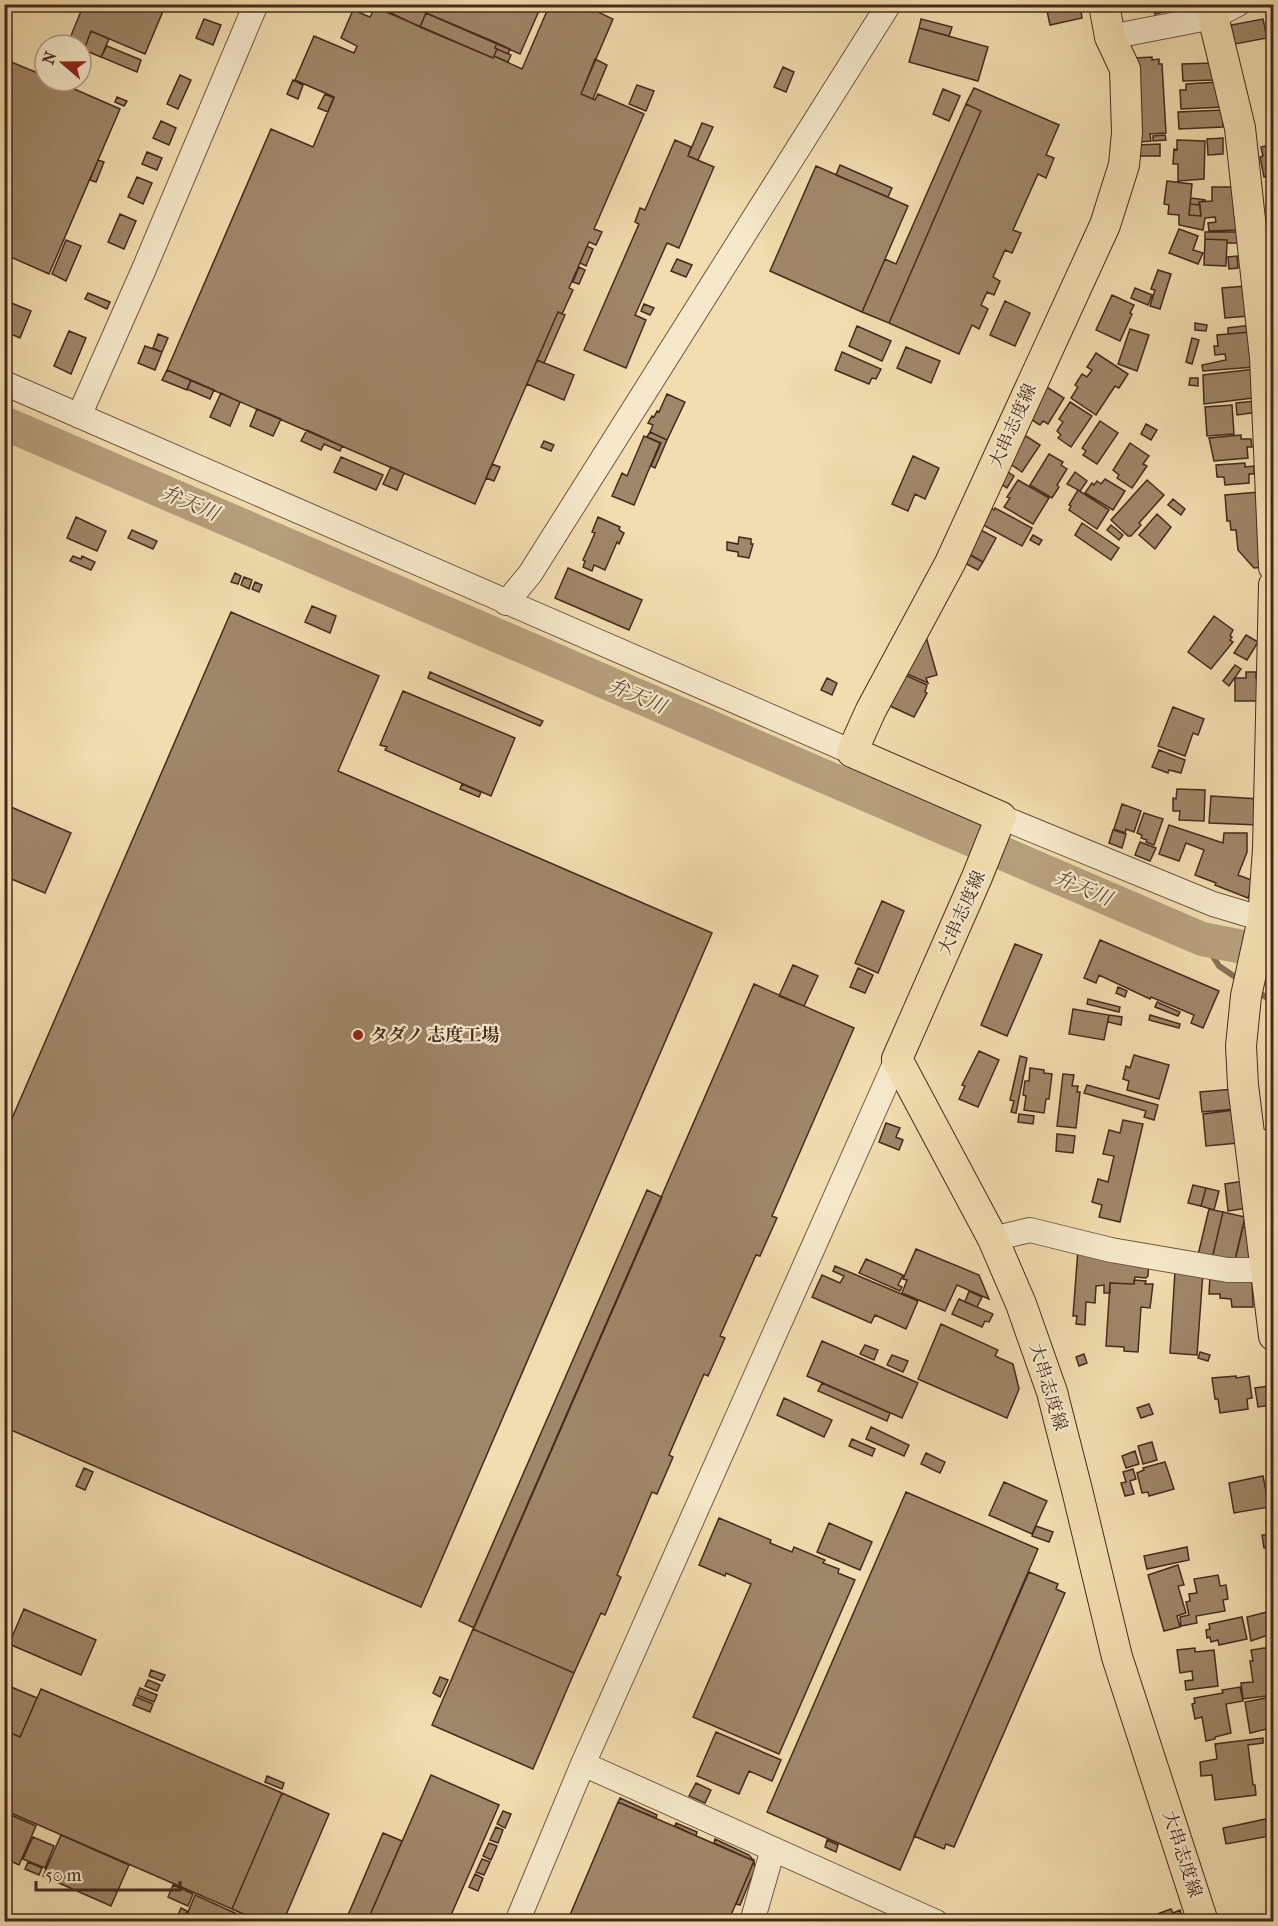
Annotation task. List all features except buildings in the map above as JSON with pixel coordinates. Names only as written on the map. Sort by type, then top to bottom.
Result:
[{"type":"main road","name":"大串志度線","points":[[852,753],[871,710],[950,563],[1106,225],[1124,165],[1126,133],[1125,69],[1110,37],[1104,4]]},
{"type":"main road","points":[[1220,9],[1240,128],[1265,357],[1274,567]]},
{"type":"main road","points":[[1274,585],[1268,921],[1246,996],[1241,1046],[1243,1084],[1262,1142],[1266,1270],[1274,1336]]},
{"type":"main road","points":[[852,753],[997,828]]},
{"type":"main road","name":"大串志度線","points":[[997,828],[897,1059],[993,1239],[1021,1304],[1052,1392],[1117,1657],[1203,1922]]},
{"type":"street","points":[[79,416],[256,4]]},
{"type":"street","points":[[506,603],[530,574],[889,4]]},
{"type":"street","points":[[1110,37],[1220,9]]},
{"type":"street","points":[[4,383],[852,753]]},
{"type":"street","points":[[997,828],[1268,921]]},
{"type":"street","points":[[517,1922],[583,1764],[897,1059]]},
{"type":"street","points":[[993,1239],[1030,1230],[1111,1250],[1227,1270],[1266,1270]]},
{"type":"street","points":[[583,1764],[936,1922]]},
{"type":"street","points":[[752,1922],[773,1849]]},
{"type":"waterway","name":"弁天川","points":[[4,423],[1202,939],[1274,953]]},
{"type":"waterway","points":[[1202,939],[1219,966],[1241,981]]},
{"type":"waterway","points":[[1203,940],[1244,961]]},
{"type":"waterway","points":[[1261,970],[1274,977]]},
{"type":"waterway","points":[[1257,991],[1274,1003]]},
{"type":"place","name":"タダノ 志度工場","points":[[358,1035]]}]
